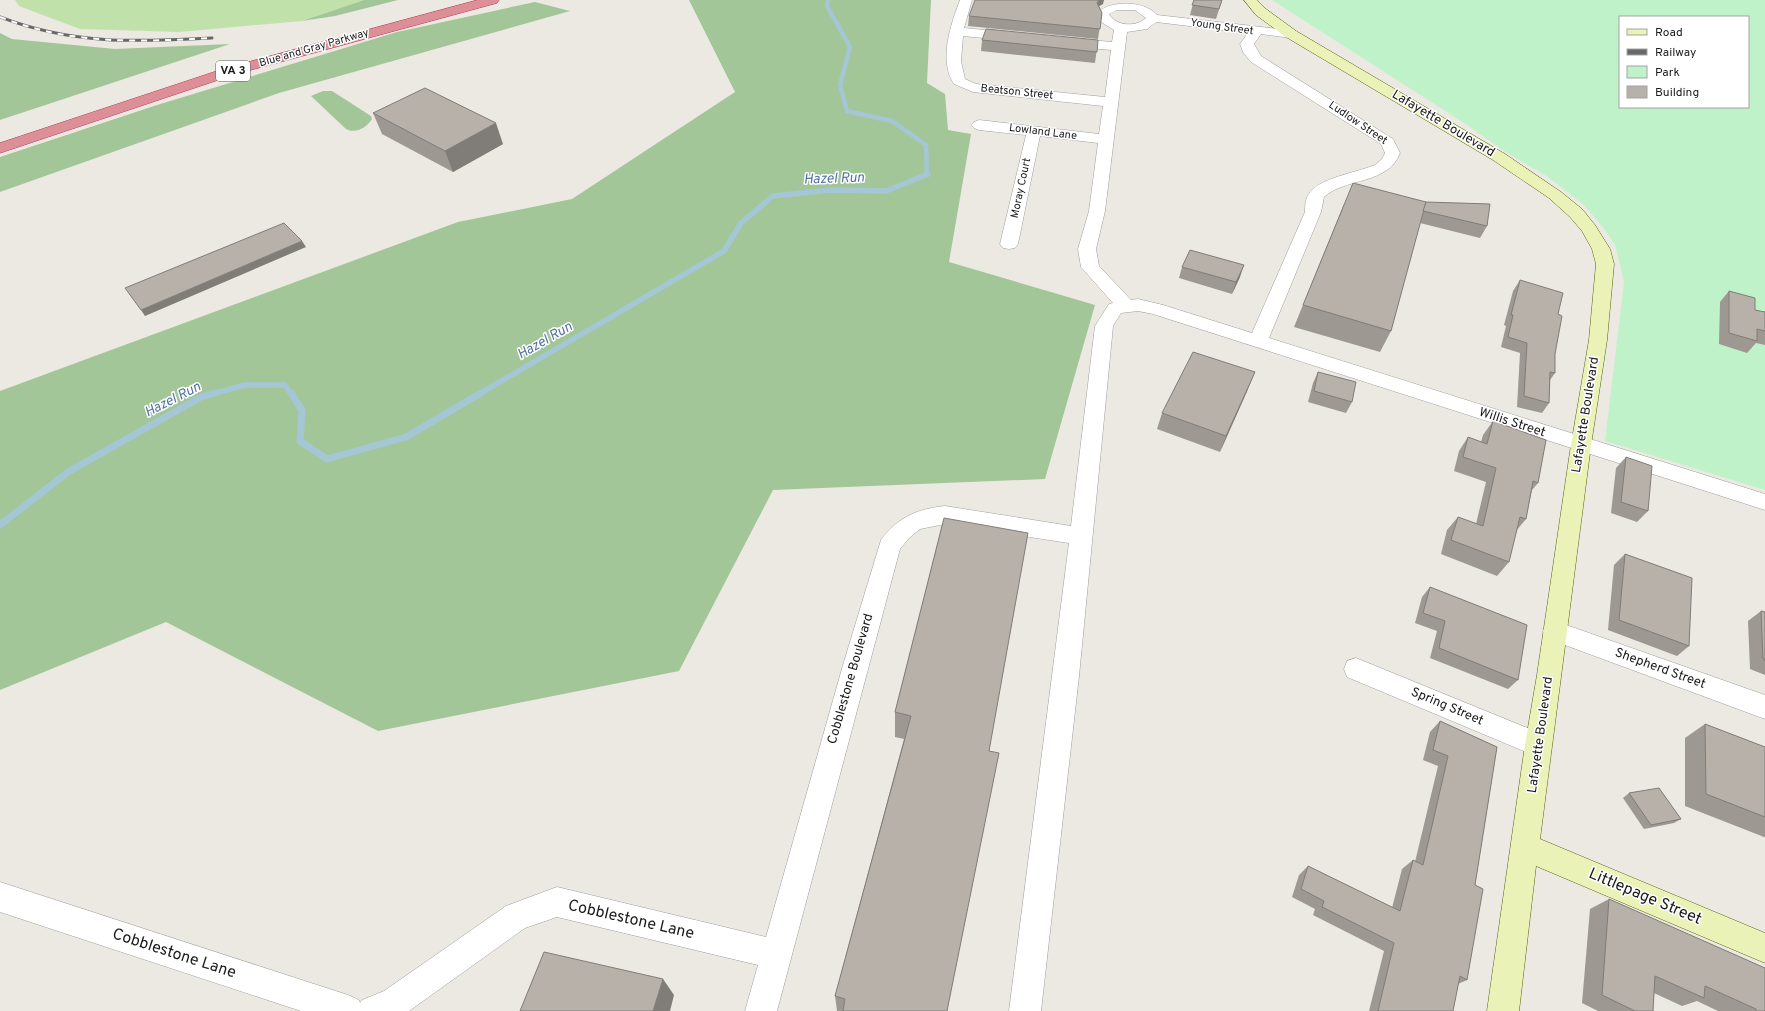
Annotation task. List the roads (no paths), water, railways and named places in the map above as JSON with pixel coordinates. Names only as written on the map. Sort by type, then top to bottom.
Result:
[{"type":"highway","name":"Blue and Gray Parkway","points":[[0,136],[323,34],[441,0]]},
{"type":"highway","name":"Blue and Gray Parkway","points":[[0,148],[231,71],[360,34],[493,0]]},
{"type":"main road","name":"Lafayette Boulevard","points":[[1250,0],[1261,12],[1292,34],[1499,157],[1561,199],[1576,213],[1589,229],[1601,249],[1605,264],[1598,340],[1581,445],[1556,631],[1538,745],[1526,846],[1503,1011]]},
{"type":"main road","name":"Littlepage Street","points":[[1526,846],[1765,948]]},
{"type":"street","name":"Beatson Street","points":[[966,0],[956,31],[954,47],[956,73],[959,81],[973,88],[1111,102]]},
{"type":"street","points":[[1127,3],[1149,13],[1152,18],[1148,25],[1138,27],[1121,27],[1107,22],[1103,14],[1109,8],[1127,3]]},
{"type":"street","name":"Young Street","points":[[1152,18],[1224,26],[1256,32],[1292,34]]},
{"type":"street","points":[[1025,1011],[1081,536],[1104,326],[1115,308],[1125,305],[1090,267],[1087,249],[1097,211],[1121,27]]},
{"type":"street","points":[[956,31],[1025,38]]},
{"type":"street","name":"Ludlow Street","points":[[1256,32],[1247,44],[1250,52],[1256,59],[1388,142],[1393,148],[1394,154],[1391,160],[1380,168],[1364,176],[1328,186],[1319,192],[1313,200],[1313,212],[1258,342]]},
{"type":"street","points":[[1056,41],[1118,47]]},
{"type":"street","name":"Lowland Lane","points":[[979,125],[1106,139]]},
{"type":"street","name":"Moray Court","points":[[1009,244],[1034,131]]},
{"type":"street","name":"Willis Street","points":[[1125,305],[1138,305],[1156,309],[1581,445],[1765,502]]},
{"type":"street","name":"Cobblestone Boulevard","points":[[761,1011],[889,546],[898,533],[913,521],[928,516],[945,515],[1081,536]]},
{"type":"street","name":"Shepherd Street","points":[[1556,631],[1765,707]]},
{"type":"street","name":"Spring Street","points":[[1356,669],[1538,745]]},
{"type":"street","name":"Cobblestone Lane","points":[[0,898],[348,1011]]},
{"type":"street","name":"Cobblestone Lane","points":[[373,1011],[394,1003],[516,916],[557,902],[776,954]]},
{"type":"waterway","name":"Hazel Run","points":[[828,0],[827,6],[850,47],[840,85],[847,111],[892,121],[926,145],[927,174]]},
{"type":"waterway","name":"Hazel Run","points":[[479,394],[724,251],[741,223],[773,196],[831,190],[886,191],[927,174]]},
{"type":"waterway","name":"Hazel Run","points":[[211,394],[245,385],[285,385],[291,394]]},
{"type":"waterway","name":"Hazel Run","points":[[0,525],[68,472],[201,397],[215,393]]},
{"type":"waterway","name":"Hazel Run","points":[[291,393],[302,410],[300,441],[327,459],[406,437],[481,393]]},
{"type":"railway","points":[[0,17],[53,33],[104,40],[212,38]]}]
